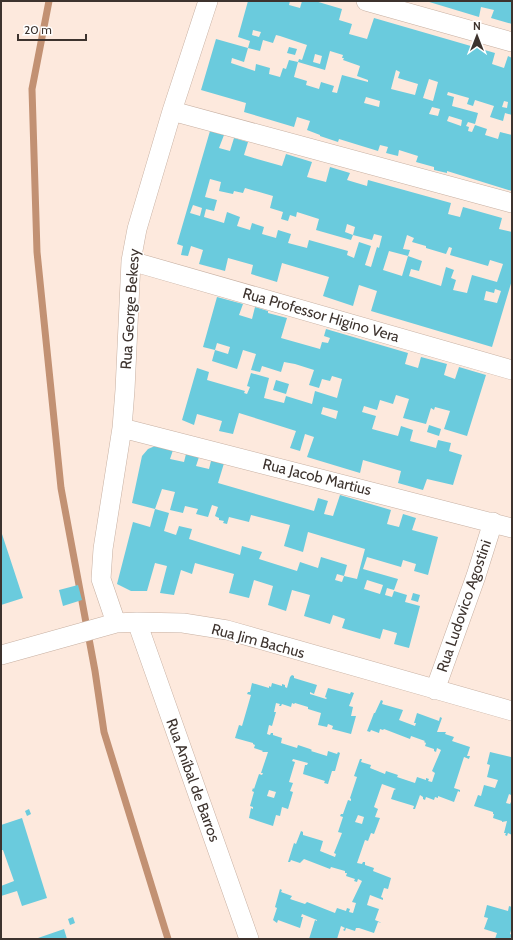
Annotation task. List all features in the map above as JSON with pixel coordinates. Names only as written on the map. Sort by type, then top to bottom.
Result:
[{"type":"street","name":"Rua George Bekesy","points":[[116,623],[100,579],[103,550],[122,428],[131,261],[137,229],[172,111],[208,1]]},
{"type":"street","points":[[366,1],[512,42]]},
{"type":"street","points":[[172,111],[512,203]]},
{"type":"street","name":"Rua Professor Higino Vera","points":[[131,261],[512,370]]},
{"type":"street","name":"Rua Jacob Martius","points":[[122,428],[512,528]]},
{"type":"street","name":"Rua Ludovico Agostini","points":[[435,690],[476,576],[493,522]]},
{"type":"street","name":"Rua Aníbal de Barros","points":[[137,622],[249,939]]},
{"type":"street","name":"Rua Jim Bachus","points":[[1,654],[116,623],[183,623],[227,630],[512,711]]},
{"type":"building","points":[[248,1],[290,1],[289,5],[300,8],[302,1],[315,1],[342,9],[339,20],[352,24],[349,34],[367,39],[374,18],[495,53],[492,64],[504,68],[508,56],[512,58],[512,115],[505,113],[503,121],[490,117],[494,106],[475,100],[473,106],[467,104],[469,98],[448,92],[447,95],[454,97],[452,106],[478,113],[475,124],[468,122],[466,126],[469,127],[468,131],[472,132],[475,125],[487,129],[485,135],[498,139],[500,132],[512,135],[512,191],[447,171],[447,173],[434,170],[434,167],[416,162],[418,156],[399,150],[398,156],[386,153],[388,147],[380,145],[378,151],[339,139],[338,142],[320,136],[307,130],[310,121],[297,117],[294,127],[244,112],[246,103],[201,90],[216,39],[248,48],[250,41],[238,37]],"holes":[[[253,30],[261,32],[259,37],[252,35]],[[276,35],[307,45],[302,60],[299,59],[298,62],[289,60],[286,69],[283,68],[280,77],[269,74],[270,68],[256,64],[255,71],[231,63],[232,58],[244,62],[248,48],[260,51],[263,40],[273,43]],[[330,51],[343,55],[343,60],[360,66],[357,76],[368,80],[368,82],[342,75],[337,93],[332,92],[334,86],[321,82],[319,89],[306,85],[307,81],[294,77],[298,62],[325,70]],[[315,54],[322,56],[320,64],[313,62]],[[396,70],[400,72],[398,78],[418,84],[415,95],[391,89]],[[429,79],[438,82],[433,101],[423,98]],[[366,97],[380,101],[379,107],[364,103]],[[504,101],[508,102],[507,108],[502,107]],[[432,107],[440,109],[438,116],[429,114]],[[449,116],[462,120],[461,126],[447,121]]]},
{"type":"building","points":[[426,1],[512,1],[512,24],[491,18],[494,10],[481,7],[479,17]]},
{"type":"building","points":[[289,47],[297,49],[295,55],[287,53]]},
{"type":"building","points":[[210,131],[224,135],[219,148],[230,151],[234,138],[248,142],[244,155],[257,159],[282,166],[286,154],[312,162],[307,177],[326,182],[330,167],[350,173],[347,180],[367,186],[368,180],[451,203],[448,214],[460,217],[463,207],[502,218],[499,229],[512,232],[512,280],[492,347],[371,311],[377,291],[359,285],[353,306],[323,296],[329,277],[282,263],[277,282],[251,274],[253,265],[228,258],[225,271],[199,264],[203,250],[191,246],[188,256],[181,255],[183,246],[177,244]],"holes":[[[210,179],[221,182],[219,191],[233,194],[234,191],[243,193],[245,188],[273,196],[270,208],[283,212],[281,219],[288,221],[290,215],[296,217],[297,212],[319,219],[316,230],[351,240],[353,235],[372,240],[374,234],[382,236],[371,267],[365,265],[371,246],[359,242],[354,258],[347,255],[348,251],[309,240],[307,248],[288,243],[291,234],[278,230],[276,238],[262,234],[264,227],[252,223],[250,230],[237,226],[240,217],[227,212],[224,223],[204,217],[206,209],[214,211],[217,200],[205,197]],[[193,205],[202,208],[200,216],[190,213]],[[347,224],[355,227],[353,235],[345,232]],[[407,235],[414,238],[412,242],[426,246],[426,248],[446,254],[449,247],[452,248],[450,255],[488,266],[490,260],[503,264],[497,282],[472,275],[467,293],[453,290],[456,280],[451,278],[454,270],[446,267],[441,286],[409,276],[411,269],[419,271],[422,261],[408,256],[410,250],[403,249]],[[389,251],[408,256],[402,276],[383,270]],[[495,289],[501,291],[497,303],[484,300],[486,291],[494,293]]]},
{"type":"building","points":[[217,297],[243,304],[239,315],[252,319],[255,307],[268,311],[268,313],[287,318],[281,338],[320,349],[322,342],[328,343],[330,338],[324,336],[326,329],[408,353],[405,364],[418,368],[421,357],[447,364],[444,375],[455,379],[459,367],[486,375],[467,436],[444,429],[450,411],[435,407],[434,410],[431,408],[426,424],[403,418],[409,399],[396,395],[393,404],[380,400],[377,410],[364,406],[362,412],[376,416],[372,429],[398,436],[401,426],[413,430],[410,441],[436,448],[438,440],[451,443],[449,451],[462,455],[453,485],[427,479],[423,490],[398,483],[401,471],[363,460],[360,473],[307,457],[314,437],[305,434],[300,451],[290,448],[296,431],[239,413],[233,434],[219,431],[222,421],[197,414],[194,425],[182,420],[197,368],[209,372],[207,380],[245,391],[244,393],[247,394],[250,387],[247,386],[251,373],[269,378],[264,398],[284,403],[286,396],[312,404],[315,391],[337,398],[342,379],[332,376],[330,381],[322,379],[319,388],[309,385],[314,370],[284,362],[281,372],[262,366],[260,372],[251,370],[256,354],[243,350],[237,369],[212,361],[215,350],[203,347]],"holes":[[[217,343],[230,347],[228,354],[215,350]],[[323,407],[338,411],[336,419],[321,414]]]},
{"type":"building","points":[[276,380],[289,384],[286,394],[273,390]]},
{"type":"building","points":[[429,425],[441,429],[439,436],[427,432]]},
{"type":"building","points":[[155,446],[173,450],[170,459],[184,462],[186,454],[199,457],[196,466],[209,469],[212,457],[225,460],[218,483],[314,511],[318,498],[328,501],[324,514],[333,516],[340,495],[391,510],[387,524],[399,527],[403,514],[416,518],[412,530],[438,537],[428,575],[414,571],[416,564],[403,560],[401,567],[367,557],[363,569],[398,579],[394,590],[387,588],[385,595],[392,597],[394,591],[407,595],[405,602],[420,606],[409,648],[394,644],[397,633],[383,629],[380,639],[342,628],[345,619],[333,615],[330,624],[304,616],[310,595],[292,590],[286,611],[268,605],[273,586],[254,580],[249,598],[229,593],[234,574],[195,563],[192,574],[181,570],[174,595],[160,593],[167,566],[155,563],[147,591],[131,591],[117,584],[133,522],[150,527],[155,509],[132,503],[142,456],[148,449]],"holes":[[[162,489],[175,492],[170,510],[183,513],[185,506],[198,509],[196,514],[208,517],[212,505],[218,507],[215,516],[219,518],[219,520],[224,521],[223,523],[227,524],[229,517],[249,522],[251,515],[290,525],[284,546],[303,552],[308,532],[365,549],[357,579],[344,576],[347,565],[321,557],[318,568],[300,562],[297,571],[259,559],[262,552],[242,546],[240,555],[189,539],[192,529],[179,526],[176,535],[164,531],[169,513],[155,509]],[[337,574],[344,576],[342,582],[335,580]],[[367,580],[383,585],[380,594],[364,589]]]},
{"type":"building","points":[[1,531],[23,598],[1,605]]},
{"type":"building","points":[[78,585],[82,600],[63,606],[59,590]]},
{"type":"building","points":[[413,593],[420,595],[418,602],[411,600]]},
{"type":"building","points":[[292,675],[294,678],[317,685],[314,694],[310,692],[310,694],[326,699],[327,698],[325,697],[328,688],[350,694],[351,692],[354,693],[349,706],[353,707],[351,716],[356,716],[351,734],[332,729],[333,726],[328,724],[327,727],[318,725],[321,713],[308,709],[308,707],[295,703],[292,703],[291,707],[282,704],[279,706],[280,704],[276,703],[274,712],[276,712],[272,726],[269,725],[267,734],[270,735],[273,733],[273,735],[282,738],[281,743],[297,748],[298,745],[327,756],[328,751],[337,754],[338,752],[340,753],[335,771],[332,771],[328,784],[324,783],[325,781],[303,774],[305,765],[308,763],[293,759],[292,761],[295,762],[289,782],[293,783],[290,791],[293,792],[288,809],[282,807],[280,816],[276,815],[273,826],[249,818],[251,808],[253,809],[253,807],[250,806],[254,792],[252,791],[259,774],[262,775],[263,773],[261,773],[268,752],[262,752],[263,751],[254,748],[255,745],[253,743],[235,738],[239,725],[242,726],[251,695],[247,694],[250,692],[252,683],[269,688],[269,686],[271,687],[272,683],[282,686],[282,684],[287,688]],"holes":[[[269,790],[276,792],[274,798],[267,796]]]},
{"type":"building","points":[[381,700],[383,701],[382,704],[403,710],[399,720],[415,726],[416,723],[414,723],[417,713],[439,721],[440,717],[442,718],[437,732],[446,732],[445,734],[454,737],[452,741],[470,747],[467,756],[470,756],[469,759],[464,757],[454,788],[460,790],[460,792],[458,791],[454,802],[438,796],[438,798],[435,797],[434,800],[426,797],[425,800],[420,795],[415,809],[413,809],[414,806],[391,799],[394,790],[396,789],[382,784],[374,807],[378,809],[375,817],[380,818],[374,834],[371,833],[368,841],[365,840],[357,863],[362,864],[365,862],[365,865],[374,868],[373,871],[391,878],[388,889],[384,888],[381,897],[383,900],[370,895],[367,905],[379,909],[375,920],[382,923],[378,922],[374,933],[359,928],[356,928],[355,931],[346,928],[345,931],[343,930],[345,928],[341,926],[337,939],[309,939],[315,920],[317,920],[302,914],[301,917],[303,917],[300,928],[278,920],[277,923],[273,920],[277,908],[275,907],[280,889],[282,890],[281,892],[292,896],[290,899],[305,904],[307,902],[335,913],[337,908],[346,911],[347,908],[350,909],[349,912],[353,913],[356,903],[352,902],[362,881],[358,879],[357,882],[354,881],[355,879],[346,876],[347,873],[345,873],[345,871],[331,867],[330,869],[304,859],[300,863],[291,860],[288,862],[294,843],[296,844],[301,831],[303,832],[303,835],[323,841],[320,851],[335,857],[336,854],[334,853],[342,833],[338,832],[343,817],[340,816],[343,814],[348,800],[351,801],[350,798],[357,777],[354,776],[360,759],[362,759],[361,762],[371,765],[370,768],[385,774],[386,771],[398,775],[397,777],[415,783],[417,777],[426,780],[426,778],[429,779],[428,781],[432,782],[435,773],[432,771],[441,750],[437,748],[436,752],[434,749],[425,746],[425,741],[411,736],[410,739],[384,729],[380,729],[379,733],[371,730],[370,732],[367,731]],"holes":[[[358,815],[364,817],[362,824],[355,822]]]},
{"type":"building","points":[[490,752],[511,757],[512,754],[512,791],[511,795],[509,794],[506,803],[512,803],[512,835],[508,833],[507,836],[505,835],[506,833],[504,833],[507,821],[502,822],[493,818],[493,812],[474,806],[478,795],[481,796],[484,785],[495,788],[498,780],[487,777],[490,765],[487,764]]},
{"type":"building","points":[[29,809],[31,814],[27,816],[25,811]]},
{"type":"building","points":[[22,818],[47,898],[22,906],[17,891],[1,896],[1,886],[14,881],[3,850],[1,850],[1,825]]},
{"type":"building","points":[[487,905],[508,911],[509,906],[512,907],[512,927],[510,934],[512,937],[510,939],[495,939],[497,933],[484,929],[488,918],[484,917]]},
{"type":"building","points":[[73,917],[75,923],[70,925],[68,919]]},
{"type":"building","points":[[64,929],[67,939],[38,938]]},
{"type":"waterway","points":[[49,1],[32,89],[37,252],[61,488],[95,671],[104,732],[168,939]]}]
